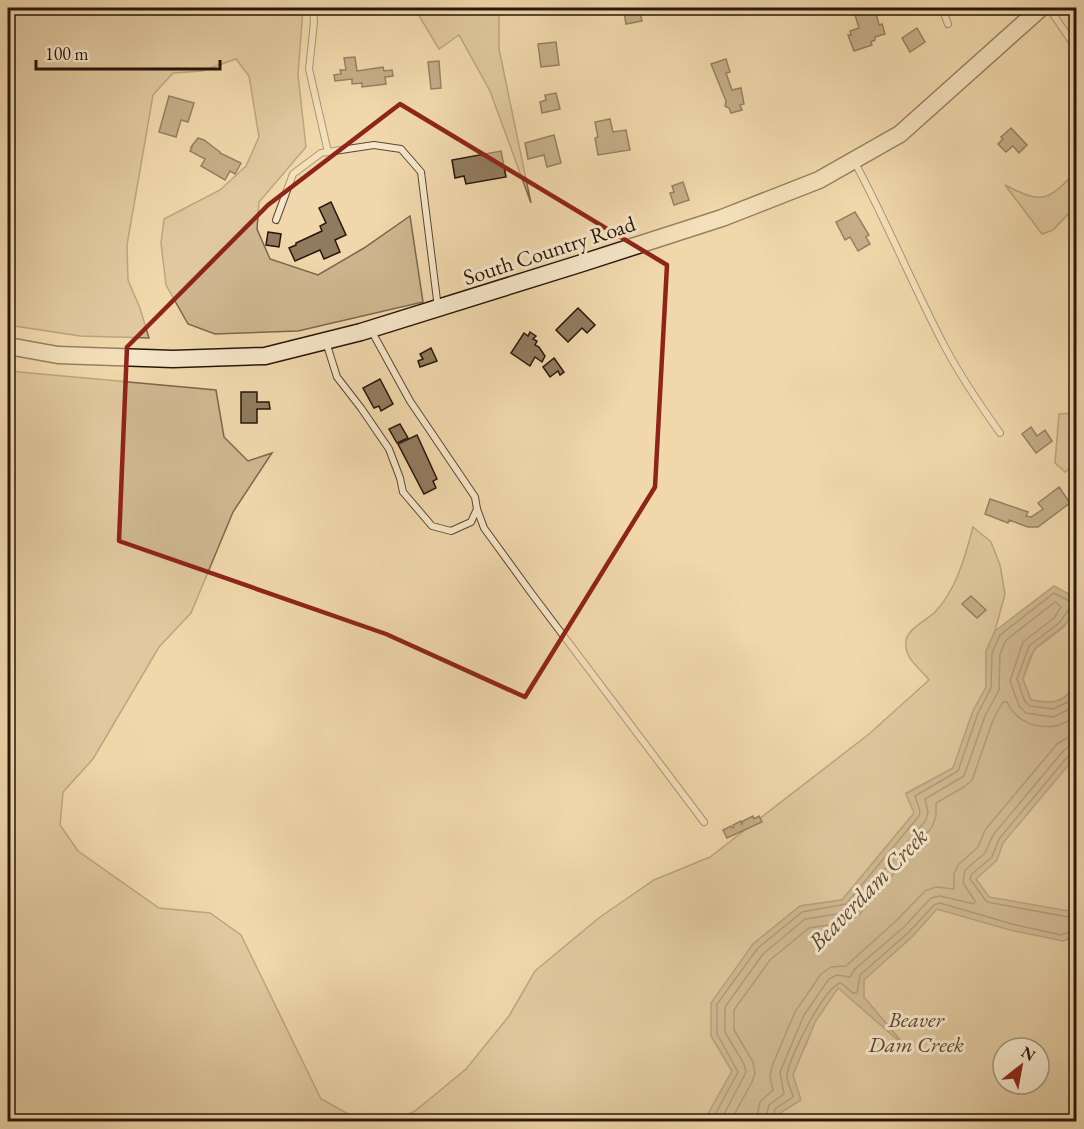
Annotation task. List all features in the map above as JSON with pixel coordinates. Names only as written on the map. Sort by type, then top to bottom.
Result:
[{"type":"main road","name":"South Country Road","points":[[8,346],[58,355],[173,359],[265,356],[370,330],[722,218],[819,180],[900,134],[1041,8]]},
{"type":"lane","points":[[313,8],[314,22],[309,69],[327,152]]},
{"type":"lane","points":[[942,8],[948,24]]},
{"type":"lane","points":[[1048,8],[1077,48]]},
{"type":"lane","points":[[276,220],[293,174],[321,153],[374,145],[401,149],[421,172],[438,308]]},
{"type":"lane","points":[[854,160],[946,348],[1000,433]]},
{"type":"lane","points":[[370,330],[410,401],[475,497],[484,528],[704,822]]},
{"type":"lane","points":[[326,341],[337,377],[362,408],[389,449],[403,492],[432,526],[451,531],[471,522],[477,509]]},
{"type":"highlighted area","points":[[400,104],[667,265],[655,487],[525,697],[386,634],[119,541],[127,347],[268,205]]},
{"type":"green space","points":[[8,8],[303,8],[298,75],[306,147],[259,202],[257,229],[270,259],[318,275],[364,248],[410,216],[423,302],[298,331],[215,334],[188,324],[166,285],[161,243],[164,219],[220,190],[246,166],[259,137],[249,76],[236,59],[202,71],[173,73],[153,95],[127,245],[128,280],[149,338],[80,336],[8,325]]},
{"type":"green space","points":[[419,8],[505,8],[499,12],[499,49],[531,203],[490,91],[459,35],[439,49],[418,14]]},
{"type":"green space","points":[[1076,171],[1076,206],[1053,230],[1042,234],[1005,185],[1028,195],[1044,197],[1058,189]]},
{"type":"green space","points":[[8,371],[216,390],[224,437],[248,461],[272,453],[233,512],[191,613],[159,647],[93,759],[63,792],[60,825],[78,851],[159,908],[210,913],[241,935],[321,1099],[361,1121],[8,1121]]},
{"type":"green space","points":[[1076,413],[1076,464],[1065,472],[1055,463],[1059,414]]},
{"type":"green space","points":[[973,527],[991,542],[1000,565],[1005,594],[995,631],[986,651],[986,687],[973,711],[953,768],[906,793],[915,812],[842,900],[800,906],[753,944],[711,1036],[732,1071],[704,1121],[394,1122],[415,1111],[466,1069],[509,1016],[535,971],[600,917],[654,880],[710,857],[869,734],[929,680],[907,653],[907,637],[943,603],[955,583]]},
{"type":"green space","points":[[1076,608],[1076,685],[1066,696],[1056,701],[1031,700],[1023,679],[1034,650],[1064,627]]},
{"type":"green space","name":"Beaver Dam Creek","points":[[1076,743],[1076,908],[1069,911],[1063,941],[1076,935],[1076,1121],[764,1122],[806,1045],[815,1022],[854,959]]},
{"type":"water","name":"Beaverdam Creek","points":[[1054,586],[1076,598],[1075,607],[1068,621],[1034,651],[1023,679],[1031,700],[1039,701],[1051,702],[1061,699],[1076,685],[1076,756],[1003,843],[997,860],[976,879],[989,897],[1069,911],[1076,908],[1076,935],[1063,941],[1010,930],[937,909],[913,936],[864,980],[864,997],[907,1048],[838,988],[815,1022],[793,1075],[801,1100],[780,1113],[778,1121],[704,1121],[732,1071],[711,1036],[711,1003],[753,944],[800,906],[842,900],[914,813],[906,794],[953,768],[973,711],[986,687],[986,651],[995,631]]},
{"type":"building","points":[[853,8],[870,8],[870,11],[875,9],[879,25],[882,24],[885,34],[875,37],[875,40],[871,42],[872,45],[854,51],[848,35],[851,35],[850,31],[859,28]]},
{"type":"building","points":[[639,9],[642,21],[626,24],[624,12]]},
{"type":"building","points":[[917,28],[925,42],[910,52],[902,38]]},
{"type":"building","points":[[556,42],[559,65],[541,67],[538,44]]},
{"type":"building","points":[[355,57],[357,71],[383,67],[384,71],[392,70],[393,76],[385,77],[386,84],[362,87],[362,83],[352,84],[352,79],[335,81],[334,75],[341,74],[340,70],[346,70],[344,58]]},
{"type":"building","points":[[726,59],[730,72],[726,73],[732,90],[741,88],[744,104],[740,105],[742,110],[731,113],[725,106],[726,101],[711,64]]},
{"type":"building","points":[[439,61],[441,88],[431,89],[428,62]]},
{"type":"building","points":[[556,93],[560,109],[542,113],[540,102],[546,100],[545,95]]},
{"type":"building","points":[[169,96],[194,103],[188,122],[181,120],[176,137],[159,132]]},
{"type":"building","points":[[610,119],[613,132],[626,130],[630,150],[598,155],[595,122]]},
{"type":"building","points":[[1011,128],[1027,145],[1019,153],[1013,146],[1006,152],[998,144],[1003,139],[1001,137]]},
{"type":"building","points":[[554,135],[561,163],[547,167],[544,155],[528,159],[525,143]]},
{"type":"building","points":[[198,138],[220,153],[241,163],[235,174],[230,171],[225,180],[201,166],[205,159],[190,151]]},
{"type":"building","points":[[501,151],[506,177],[466,184],[464,176],[455,178],[452,160]]},
{"type":"building","points":[[683,182],[689,200],[674,205],[670,193],[674,192],[672,186]]},
{"type":"building","points":[[331,202],[346,235],[335,240],[340,252],[324,259],[320,250],[295,261],[289,248],[322,231],[320,226],[326,223],[319,208]]},
{"type":"building","points":[[855,212],[869,235],[866,237],[870,244],[858,251],[850,237],[845,240],[836,222]]},
{"type":"building","points":[[268,232],[281,234],[279,247],[266,245]]},
{"type":"building","points":[[578,308],[595,325],[587,333],[582,328],[568,342],[556,330]]},
{"type":"building","points":[[530,332],[536,336],[533,339],[537,341],[535,345],[545,356],[542,362],[535,357],[530,366],[511,353],[524,333],[528,336]]},
{"type":"building","points":[[431,348],[437,361],[420,367],[418,361],[423,359],[420,354]]},
{"type":"building","points":[[554,358],[564,372],[560,375],[558,371],[550,377],[543,367]]},
{"type":"building","points":[[380,379],[393,404],[381,411],[379,406],[374,408],[363,388]]},
{"type":"building","points":[[241,392],[257,392],[257,402],[269,402],[270,409],[257,409],[257,423],[241,423]]},
{"type":"building","points":[[400,424],[408,438],[397,443],[389,429]]},
{"type":"building","points":[[1031,427],[1037,436],[1045,430],[1052,441],[1036,453],[1022,434]]},
{"type":"building","points":[[417,435],[437,479],[433,481],[436,488],[424,494],[398,444]]},
{"type":"building","points":[[1059,487],[1070,503],[1038,527],[1028,527],[1009,520],[1008,523],[985,514],[990,499],[1028,512],[1026,516],[1031,517],[1043,509],[1038,503]]},
{"type":"building","points":[[971,596],[986,610],[977,618],[962,604]]},
{"type":"building","points":[[753,816],[754,819],[759,816],[762,822],[727,838],[723,830],[734,827],[733,825],[741,821],[742,824],[743,821]]}]
